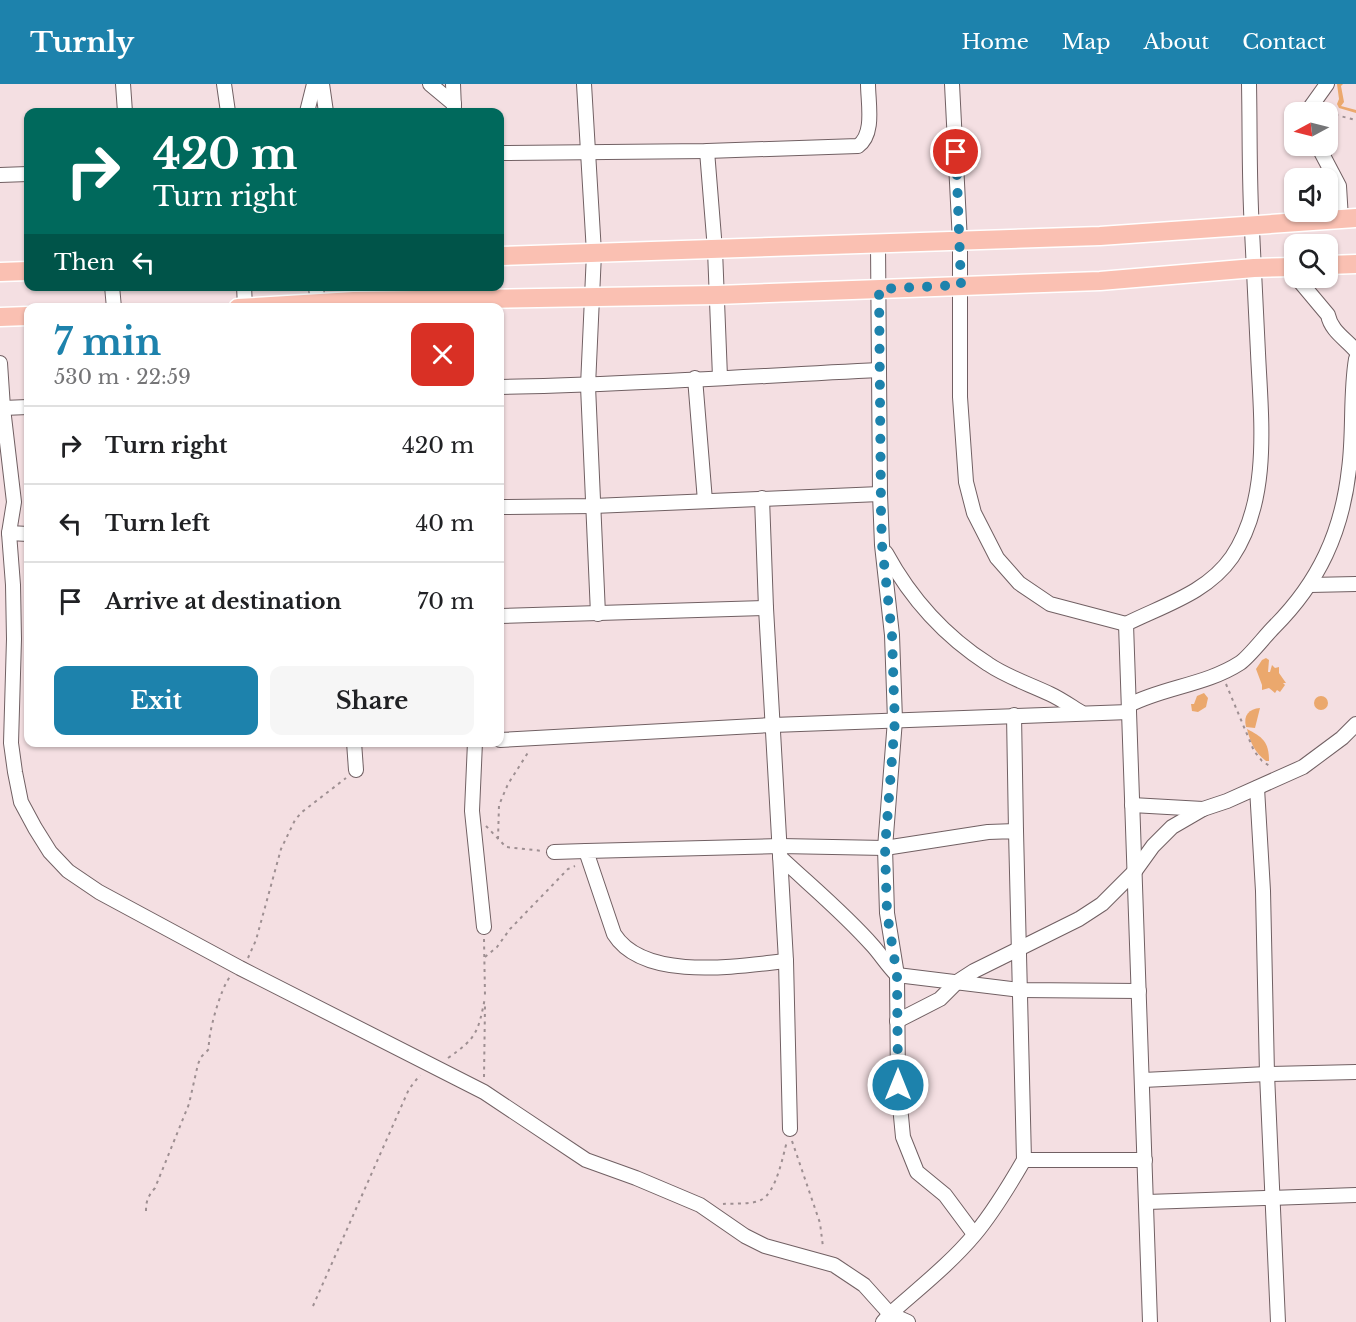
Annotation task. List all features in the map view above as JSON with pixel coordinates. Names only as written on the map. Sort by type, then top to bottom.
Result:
[{"type":"main road","points":[[504,256],[1100,237],[1349,219]]},
{"type":"main road","points":[[1338,265],[1356,264]]},
{"type":"main road","points":[[281,303],[317,299],[717,295],[1100,281],[1254,268],[1284,271]]},
{"type":"main road","points":[[0,272],[24,271]]},
{"type":"main road","points":[[0,317],[24,316]]},
{"type":"street","points":[[123,84],[124,108]]},
{"type":"street","points":[[224,84],[227,108]]},
{"type":"street","points":[[308,108],[314,84]]},
{"type":"street","points":[[322,84],[325,108]]},
{"type":"street","points":[[430,84],[454,108]]},
{"type":"street","points":[[453,84],[454,108]]},
{"type":"street","points":[[584,84],[594,253],[588,386],[597,614]]},
{"type":"street","points":[[504,153],[707,151],[858,146],[868,133],[868,84]]},
{"type":"street","points":[[952,84],[960,242],[960,397],[966,482],[974,513],[997,558],[1019,583],[1050,604],[1126,624],[1191,593],[1214,578],[1231,558],[1243,538],[1257,496],[1261,452],[1251,225],[1249,84]]},
{"type":"street","points":[[1313,102],[1326,84]]},
{"type":"street","points":[[707,151],[715,250],[720,377]]},
{"type":"street","points":[[1323,156],[1339,186],[1349,219]]},
{"type":"street","points":[[0,175],[24,174]]},
{"type":"street","points":[[878,245],[880,494],[882,545],[892,635],[895,720],[885,848],[887,913],[897,975],[898,1085],[903,1137],[917,1172],[945,1195],[975,1234]]},
{"type":"street","points":[[1306,288],[1328,315],[1334,330],[1356,351]]},
{"type":"street","points":[[504,740],[1129,709],[1161,693],[1221,674],[1242,662],[1294,607],[1326,557],[1338,526],[1353,470],[1356,359]]},
{"type":"street","points":[[0,363],[14,502],[4,538],[14,585],[11,743],[21,802],[51,852],[68,871],[99,892],[484,1092],[586,1160],[700,1205],[745,1236],[765,1246],[834,1265],[864,1285],[888,1319],[908,1322]]},
{"type":"street","points":[[504,387],[588,386],[695,378],[879,370]]},
{"type":"street","points":[[695,378],[705,501]]},
{"type":"street","points":[[3,408],[24,407]]},
{"type":"street","points":[[504,507],[593,506],[880,494]]},
{"type":"street","points":[[762,498],[786,961],[790,1129]]},
{"type":"street","points":[[4,538],[24,535]]},
{"type":"street","points":[[882,545],[902,582],[922,608],[956,640],[988,664],[1026,685],[1052,694],[1082,713]]},
{"type":"street","points":[[1310,585],[1356,584]]},
{"type":"street","points":[[504,616],[766,608]]},
{"type":"street","points":[[1126,624],[1150,1322]]},
{"type":"street","points":[[888,1319],[942,1269],[975,1234],[1003,1197],[1024,1160],[1014,715]]},
{"type":"street","points":[[897,1021],[940,999],[957,982],[1079,919],[1102,904],[1135,871],[1153,846],[1172,828],[1203,809],[1227,801],[1303,767],[1342,738],[1356,724]]},
{"type":"street","points":[[354,747],[356,770]]},
{"type":"street","points":[[474,747],[472,811],[484,927]]},
{"type":"street","points":[[1257,788],[1263,891],[1267,1074],[1278,1322]]},
{"type":"street","points":[[1132,805],[1203,809]]},
{"type":"street","points":[[554,852],[587,856],[885,848],[988,832],[1016,831]]},
{"type":"street","points":[[780,852],[897,975],[1020,990],[1139,991]]},
{"type":"street","points":[[587,856],[614,934],[620,944],[645,958],[675,966],[702,968],[728,968],[786,961]]},
{"type":"street","points":[[1143,1080],[1356,1071]]},
{"type":"street","points":[[1024,1160],[1145,1160]]},
{"type":"street","points":[[1147,1202],[1356,1195]]},
{"type":"path","points":[[1338,116],[1356,120]]},
{"type":"path","points":[[1221,674],[1241,716],[1254,751],[1273,769],[1278,778]]},
{"type":"path","points":[[498,839],[499,805],[508,784],[528,754],[534,738]]},
{"type":"path","points":[[472,811],[510,849],[554,852]]},
{"type":"path","points":[[485,957],[497,947],[510,929],[568,869],[587,856]]},
{"type":"path","points":[[484,927],[484,1092]]},
{"type":"path","points":[[313,1306],[409,1089],[421,1074],[435,1067],[469,1042],[478,1031],[485,998]]},
{"type":"path","points":[[700,1205],[762,1200],[779,1175],[790,1129]]},
{"type":"path","points":[[790,1129],[792,1145],[807,1181],[820,1223],[823,1248],[829,1264]]},
{"type":"shaded area","points":[[1337,84],[1343,84],[1341,86],[1344,102],[1341,106],[1356,110],[1356,113],[1339,108]]},
{"type":"shaded area","points":[[1266,658],[1269,660],[1268,672],[1272,665],[1275,668],[1279,667],[1279,673],[1286,683],[1283,683],[1285,685],[1280,692],[1277,690],[1275,693],[1269,688],[1262,690],[1256,669]]},
{"type":"shaded area","points":[[1204,693],[1208,698],[1206,707],[1198,712],[1192,711],[1191,704],[1194,704],[1197,696]]},
{"type":"shaded area","points":[[1321,696],[1326,698],[1328,703],[1326,708],[1321,710],[1316,708],[1314,703],[1316,698]]},
{"type":"shaded area","points":[[1260,708],[1255,728],[1246,727],[1245,719],[1248,713]]},
{"type":"shaded area","points":[[1247,729],[1264,740],[1268,749],[1269,761],[1262,758],[1256,751]]},
{"type":"route","points":[[898,1085],[897,975],[887,913],[885,848],[895,720],[892,635],[882,545],[880,494],[879,289],[961,285],[956,152]]}]
